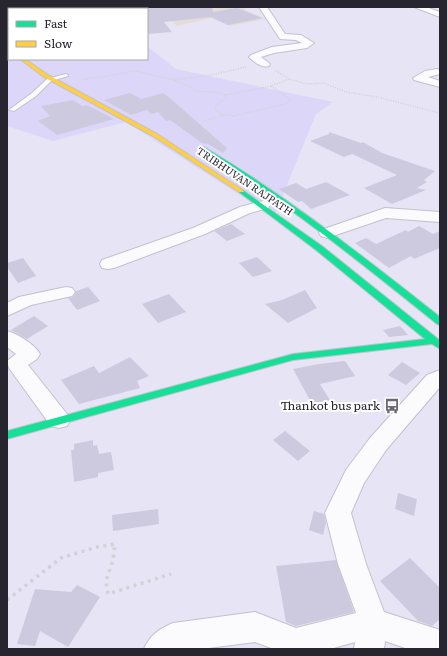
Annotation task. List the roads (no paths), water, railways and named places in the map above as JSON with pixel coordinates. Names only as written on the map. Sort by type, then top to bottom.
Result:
[{"type":"main road","name":"TRIBHUVAN RAJPATH","points":[[23,60],[170,145],[264,205],[437,344]]},
{"type":"main road","points":[[53,68],[77,81]]},
{"type":"main road","name":"TRIBHUVAN RAJPATH","points":[[191,142],[234,167],[271,192],[327,233],[440,322]]},
{"type":"main road","points":[[7,435],[294,357],[437,344]]},
{"type":"street","points":[[263,7],[273,20],[276,31],[283,37],[298,37],[309,43],[304,46],[272,50],[254,57],[265,64]]},
{"type":"street","points":[[418,7],[440,15]]},
{"type":"street","points":[[437,72],[429,73],[418,78],[440,84]]},
{"type":"street","points":[[108,264],[199,231],[245,210],[264,205]]},
{"type":"street","points":[[327,233],[385,213],[440,217]]},
{"type":"street","points":[[7,310],[25,301],[66,292]]},
{"type":"street","points":[[7,337],[30,354],[16,363],[59,420]]},
{"type":"street","points":[[371,636],[338,513],[354,478],[378,444],[434,380],[440,377]]},
{"type":"street","points":[[159,649],[173,638],[255,627],[296,643],[371,636],[440,644]]},
{"type":"lane","points":[[12,110],[37,92],[45,82],[52,78],[66,75]]},
{"type":"place","name":"Thankot bus park","points":[[392,406]]}]
